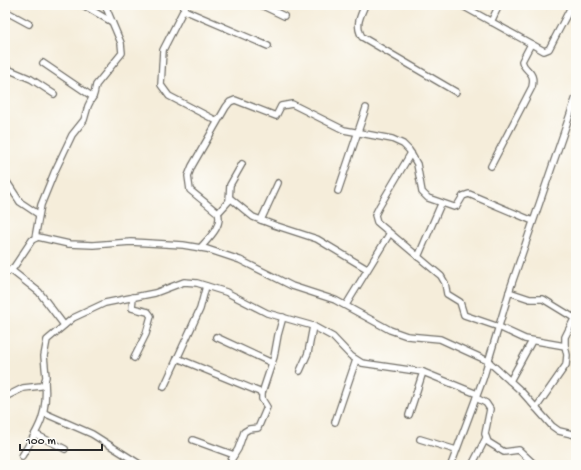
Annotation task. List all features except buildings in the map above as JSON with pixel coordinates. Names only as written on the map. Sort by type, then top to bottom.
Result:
[{"type":"street","points":[[83,5],[112,22]]},
{"type":"street","points":[[5,274],[11,270],[35,238],[38,214],[54,173],[72,135],[84,120],[96,85],[122,53],[121,43],[105,5]]},
{"type":"street","points":[[261,5],[284,16]]},
{"type":"street","points":[[365,5],[357,23],[358,30],[362,37],[456,92]]},
{"type":"street","points":[[461,5],[544,51],[549,49],[572,5]]},
{"type":"street","points":[[491,22],[499,5]]},
{"type":"street","points":[[217,121],[174,100],[164,91],[161,85],[163,50],[185,8],[268,46]]},
{"type":"street","points":[[5,11],[29,24]]},
{"type":"street","points":[[491,166],[532,86],[533,76],[524,66],[522,61],[531,44]]},
{"type":"street","points":[[43,63],[93,97]]},
{"type":"street","points":[[5,68],[31,79],[54,94]]},
{"type":"street","points":[[451,465],[477,396],[509,292],[576,96]]},
{"type":"street","points":[[218,213],[190,190],[188,176],[217,121],[230,102],[235,100],[276,116],[281,106],[288,104],[314,114],[339,128],[397,141],[407,146],[411,153],[420,172],[422,192],[428,198],[441,204],[454,207],[457,206],[463,196],[469,194],[533,221]]},
{"type":"street","points":[[338,191],[366,108]]},
{"type":"street","points":[[411,153],[375,215],[376,222],[444,279],[447,294],[460,302],[464,315],[499,327],[532,341],[564,346]]},
{"type":"street","points":[[242,164],[228,191],[230,198],[244,210],[260,220],[317,239],[367,269]]},
{"type":"street","points":[[5,179],[20,202],[38,214]]},
{"type":"street","points":[[260,220],[278,183]]},
{"type":"street","points":[[200,248],[218,225],[218,213],[228,204],[230,198]]},
{"type":"street","points":[[418,257],[441,204]]},
{"type":"street","points":[[346,305],[390,233]]},
{"type":"street","points":[[35,238],[69,244],[93,245],[131,242],[200,248],[240,260],[292,286],[325,296],[346,305],[395,332],[407,336],[440,339],[488,361],[510,380],[555,429],[576,435]]},
{"type":"street","points":[[11,270],[38,292],[64,325]]},
{"type":"street","points":[[22,456],[36,434],[47,403],[45,348],[48,340],[64,325],[96,306],[154,293],[184,282],[206,286],[237,296],[266,313],[313,326],[333,337],[356,360],[370,365],[423,372],[477,396],[486,403],[490,409],[486,438],[472,465]]},
{"type":"street","points":[[164,387],[200,309],[206,286]]},
{"type":"street","points":[[509,292],[530,298],[543,299],[575,317],[565,337],[564,346],[567,355],[566,365],[536,408]]},
{"type":"street","points":[[133,297],[132,308],[150,313],[151,316],[146,334],[134,358]]},
{"type":"street","points":[[228,465],[244,432],[249,428],[258,428],[265,414],[267,405],[262,399],[262,393],[272,363],[284,317]]},
{"type":"street","points":[[300,371],[308,353],[313,326]]},
{"type":"street","points":[[216,337],[272,363]]},
{"type":"street","points":[[510,380],[532,341]]},
{"type":"street","points":[[177,358],[262,393]]},
{"type":"street","points":[[335,422],[356,360]]},
{"type":"street","points":[[410,415],[423,372]]},
{"type":"street","points":[[5,397],[23,388],[41,386],[46,381]]},
{"type":"street","points":[[44,413],[92,434],[141,465]]},
{"type":"street","points":[[36,434],[65,449]]},
{"type":"street","points":[[486,438],[490,445],[504,452],[519,450],[535,465]]},
{"type":"street","points":[[420,439],[456,450]]},
{"type":"street","points":[[193,440],[234,455]]}]
